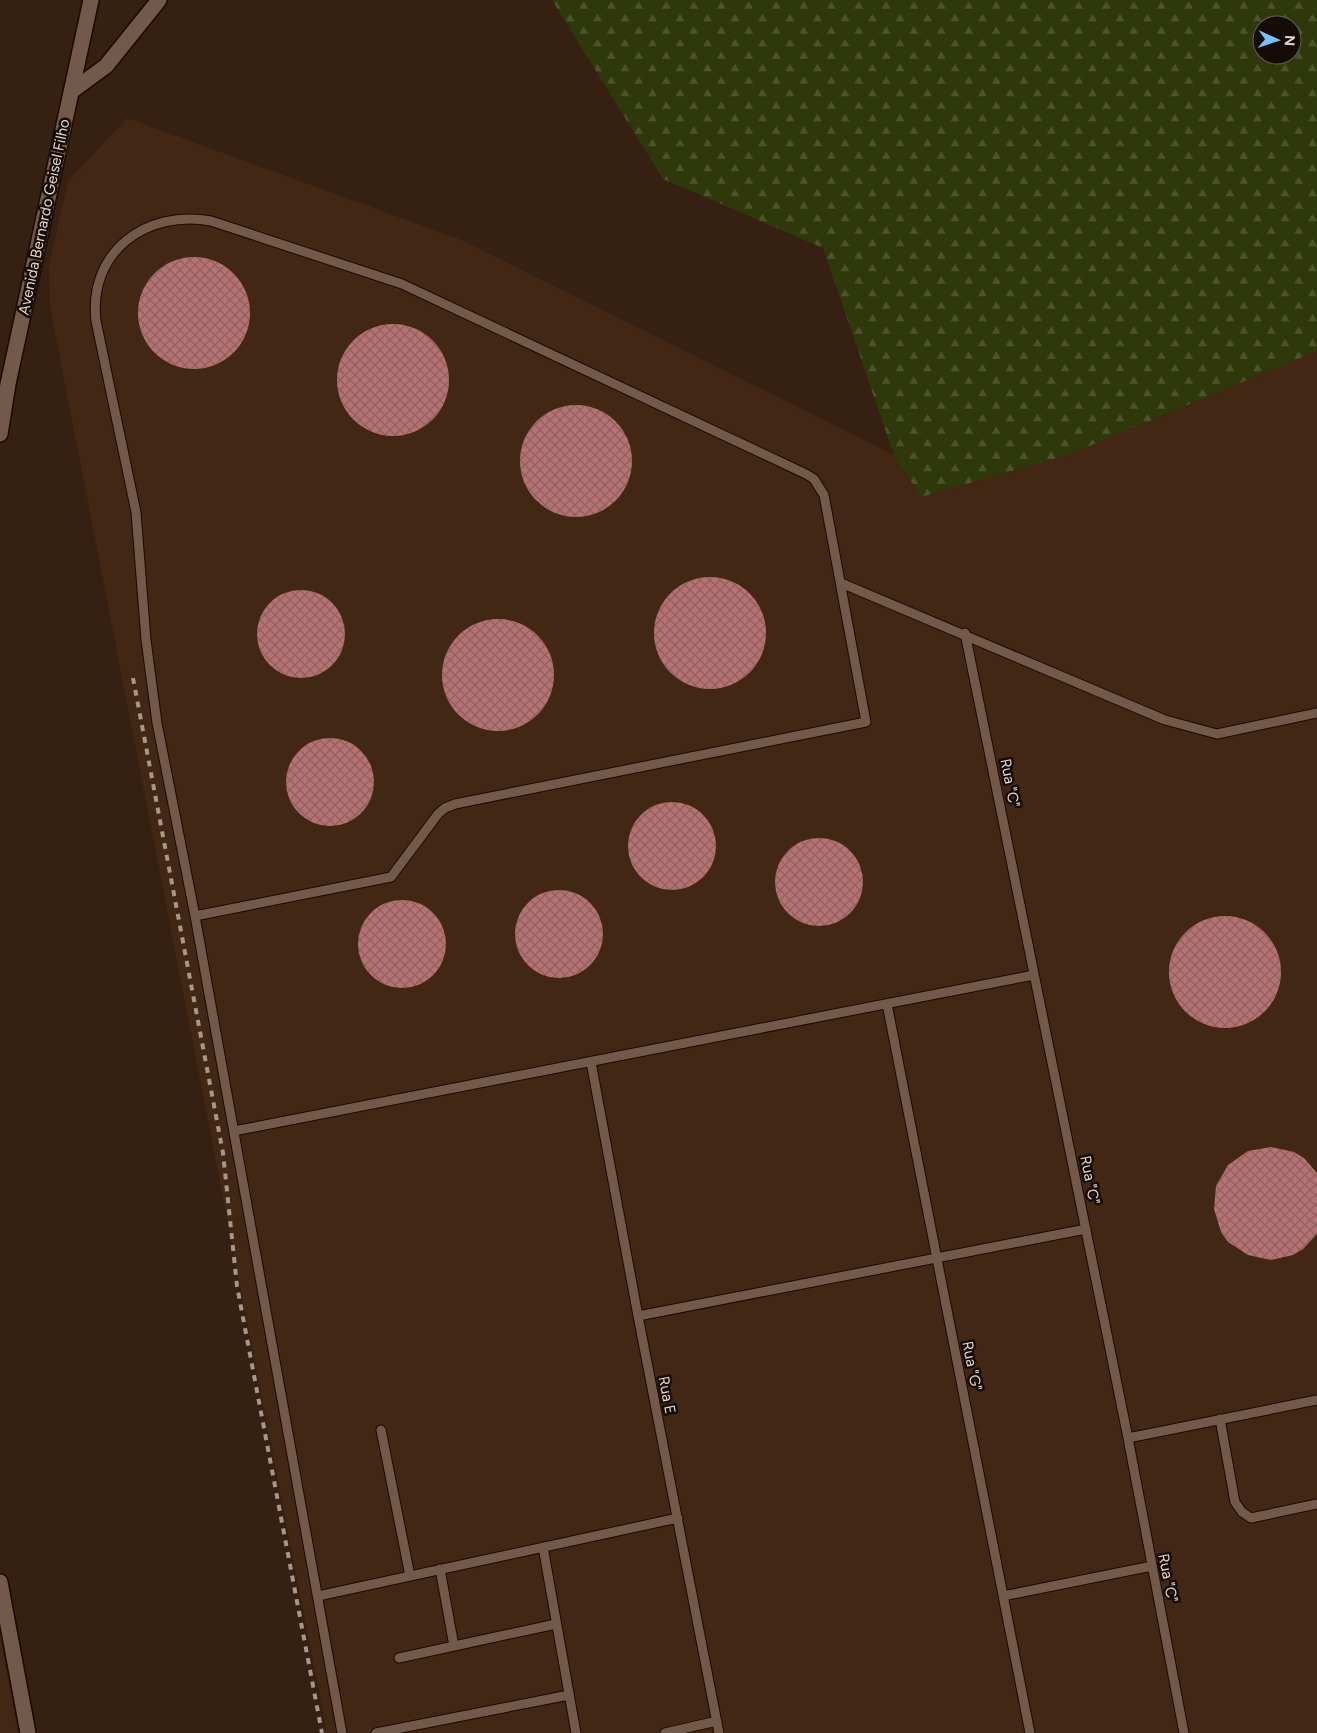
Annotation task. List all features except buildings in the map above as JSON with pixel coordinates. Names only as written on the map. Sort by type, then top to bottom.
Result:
[{"type":"street","name":"Avenida Bernardo Geisel Filho","points":[[0,434],[8,384],[91,0]]},
{"type":"street","points":[[72,92],[106,66],[159,0]]},
{"type":"street","points":[[0,1582],[28,1733]]},
{"type":"lane","points":[[195,916],[391,877],[438,814],[445,808],[455,804],[866,722],[824,495],[814,479],[402,284],[211,221],[178,218],[149,226],[116,250],[109,258],[96,287],[95,310],[133,488],[140,539],[146,640],[157,723],[195,916],[342,1733]]},
{"type":"lane","points":[[841,583],[1166,720],[1205,732],[1217,734],[1317,714]]},
{"type":"lane","name":"Rua \"C\"","points":[[965,634],[1128,1438],[1184,1733]]},
{"type":"lane","points":[[234,1131],[1034,975]]},
{"type":"lane","name":"Rua \"G\"","points":[[887,1004],[1030,1733]]},
{"type":"lane","name":"Rua E","points":[[591,1062],[719,1733]]},
{"type":"lane","points":[[638,1316],[1086,1229]]},
{"type":"lane","points":[[1128,1438],[1317,1400]]},
{"type":"lane","points":[[1220,1419],[1236,1502],[1242,1512],[1251,1518],[1317,1504]]},
{"type":"lane","points":[[381,1430],[410,1576]]},
{"type":"lane","points":[[318,1596],[678,1518]]},
{"type":"lane","points":[[543,1547],[576,1733]]},
{"type":"lane","points":[[1003,1596],[1152,1566]]},
{"type":"lane","points":[[440,1569],[454,1646]]},
{"type":"lane","points":[[399,1658],[556,1624]]},
{"type":"lane","points":[[376,1733],[569,1695]]},
{"type":"lane","points":[[665,1733],[717,1722]]},
{"type":"shaded area","points":[[127,118],[464,241],[894,455],[921,497],[1068,455],[1317,351],[1317,1733],[327,1733],[50,307],[49,265],[68,181]]},
{"type":"shaded area","points":[[0,1635],[18,1733],[0,1733]]},
{"type":"green space","points":[[552,0],[1317,0],[1317,351],[1068,455],[921,497],[894,455],[823,248],[663,179]]},
{"type":"railway","points":[[133,678],[223,1153],[237,1286],[322,1733]]}]
